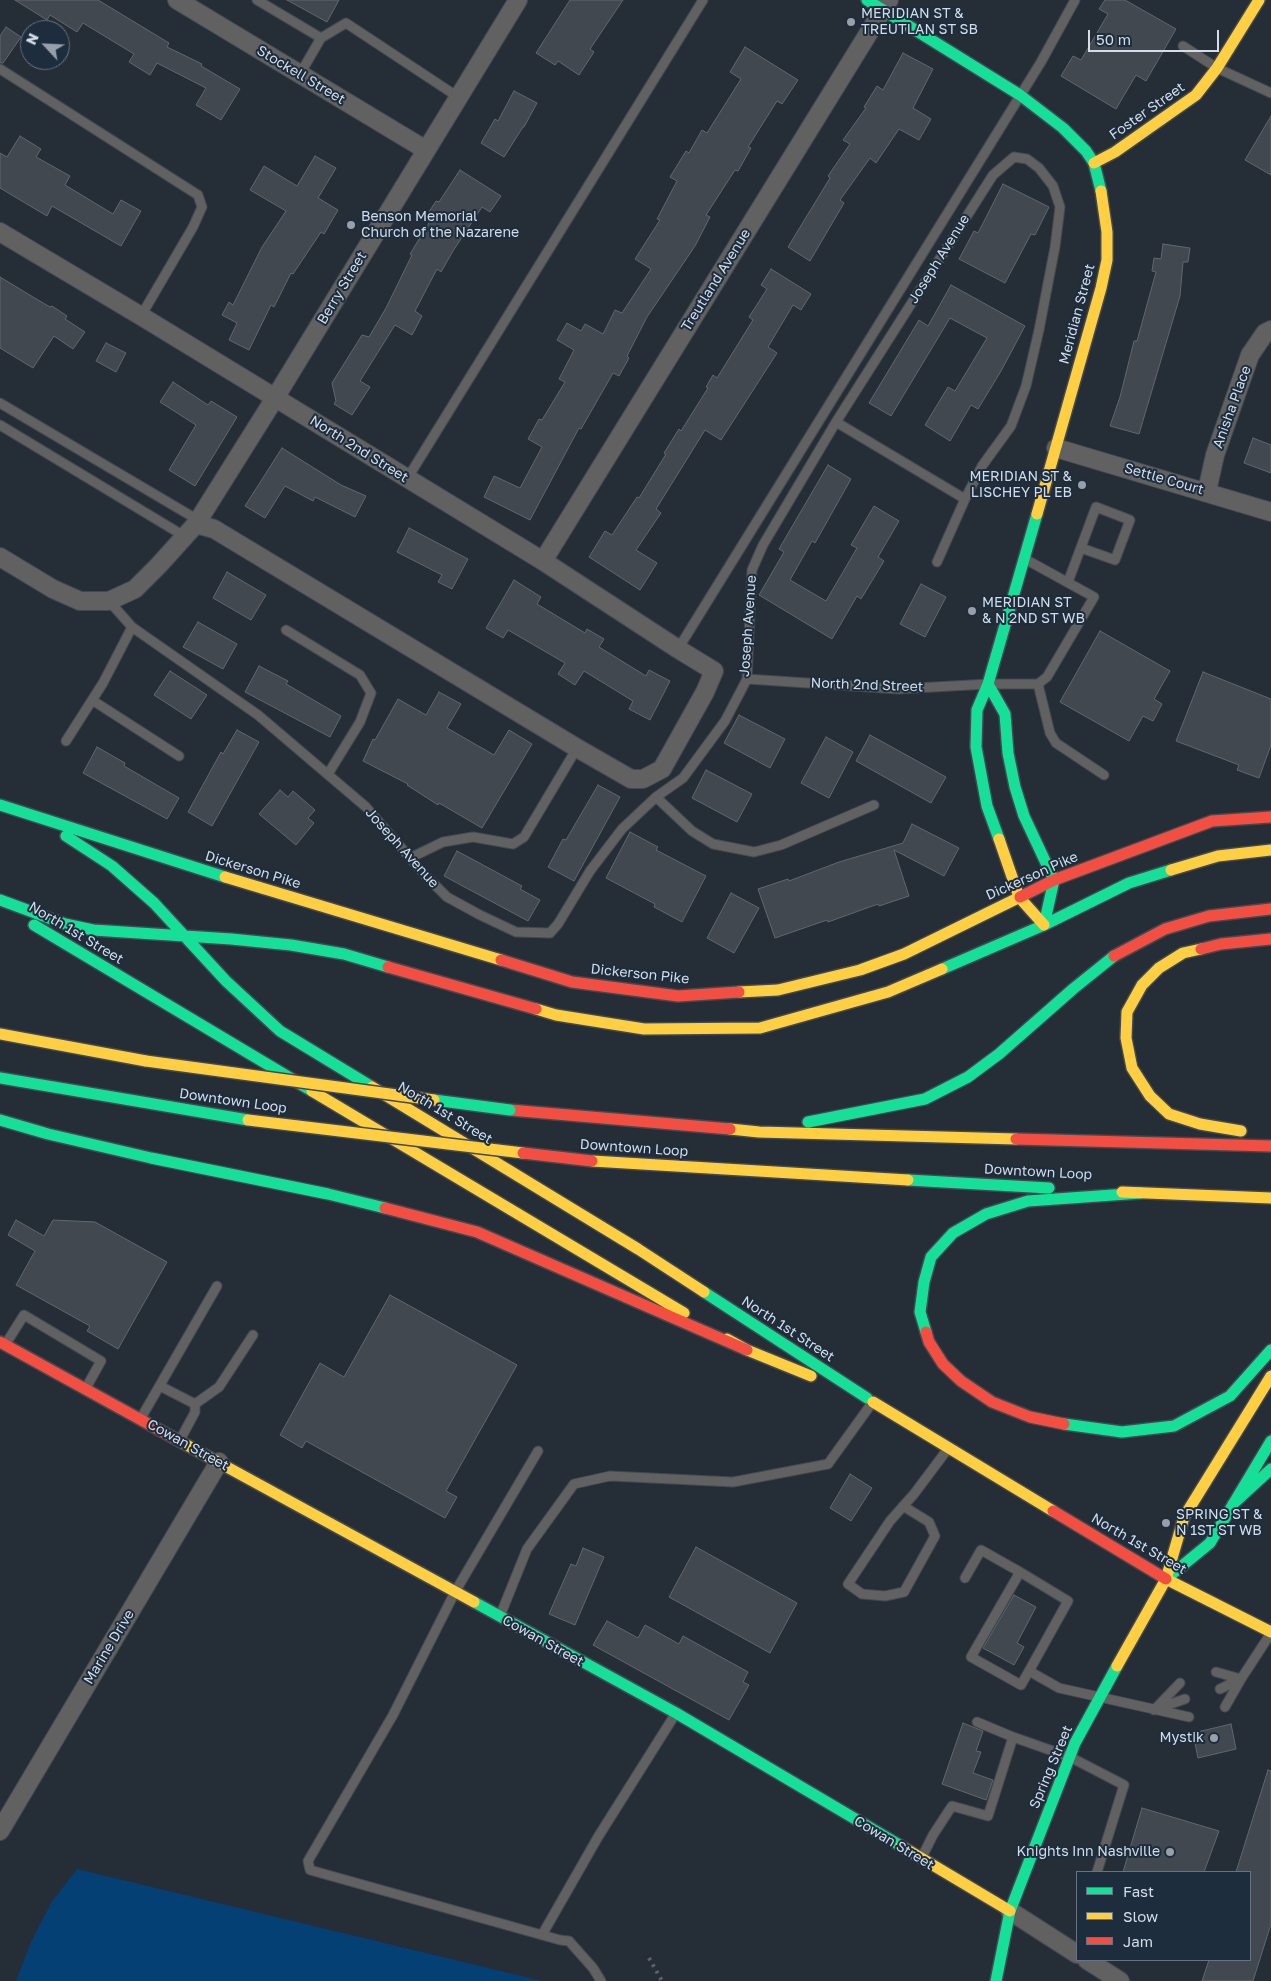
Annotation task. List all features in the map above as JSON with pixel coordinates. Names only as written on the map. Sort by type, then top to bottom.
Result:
[{"type":"main road","name":"Meridian Street","points":[[867,0],[886,5],[1020,95],[1063,128],[1086,151],[1094,163],[1100,184],[1106,222],[1107,260],[1101,288],[988,684],[977,710],[976,747],[986,806],[1020,897],[1044,925]]},
{"type":"main road","name":"Foster Street","points":[[1094,163],[1115,152],[1196,95],[1217,68],[1259,0]]},
{"type":"main road","points":[[988,684],[1005,714],[1008,753],[1014,788],[1024,816],[1054,880],[1044,925]]},
{"type":"main road","name":"Dickerson Pike","points":[[0,805],[219,875],[572,982],[678,996],[778,990],[860,970],[904,954],[1054,880],[1212,822],[1271,817]]},
{"type":"main road","name":"North 1st Street","points":[[37,817],[112,866],[154,903],[226,981],[280,1031],[638,1249],[870,1400],[948,1448],[1166,1579],[1271,1633]]},
{"type":"main road","points":[[0,900],[65,924],[123,933],[291,945],[344,954],[556,1015],[644,1029],[760,1028],[888,992],[1044,925],[1129,883],[1218,856],[1271,850]]},
{"type":"main road","name":"North 1st Street","points":[[0,905],[747,1350],[870,1400]]},
{"type":"main road","points":[[760,1132],[925,1099],[968,1077],[999,1054],[1111,958],[1164,929],[1209,916],[1271,909]]},
{"type":"main road","points":[[1271,939],[1221,944],[1183,953],[1158,968],[1142,985],[1127,1012],[1126,1038],[1132,1068],[1150,1096],[1169,1114],[1200,1124],[1271,1139]]},
{"type":"main road","name":"Downtown Loop","points":[[0,1034],[146,1061],[510,1110],[760,1132],[1271,1146]]},
{"type":"main road","name":"Downtown Loop","points":[[0,1078],[248,1120],[592,1161],[1141,1194],[1271,1198]]},
{"type":"main road","points":[[0,1120],[48,1134],[151,1158],[328,1194],[477,1232],[747,1350]]},
{"type":"main road","points":[[1141,1194],[1028,1201],[986,1214],[953,1233],[931,1257],[924,1282],[920,1312],[929,1342],[943,1364],[960,1381],[992,1402],[1030,1417],[1078,1427],[1122,1432],[1174,1426],[1230,1396],[1271,1350]]},
{"type":"main road","name":"Cowan Street","points":[[3,1344],[676,1713],[1010,1911]]},
{"type":"main road","name":"Spring Street","points":[[996,1981],[1010,1911],[1075,1743],[1166,1579],[1184,1517],[1271,1376]]},
{"type":"main road","name":"Spring Street","points":[[1166,1579],[1210,1543],[1271,1442]]},
{"type":"main road","points":[[1233,1504],[1271,1469]]},
{"type":"street","name":"Stockell Street","points":[[177,0],[426,150]]},
{"type":"street","name":"Berry Street","points":[[193,527],[275,398],[518,0]]},
{"type":"street","name":"Treutland Avenue","points":[[543,561],[886,5]]},
{"type":"street","name":"North 2nd Street","points":[[0,232],[543,561],[678,649],[714,670],[706,692],[662,769],[643,779],[632,779],[577,748]]},
{"type":"street","name":"Anisha Place","points":[[1206,491],[1214,455],[1250,355],[1265,333],[1271,330]]},
{"type":"street","name":"Settle Court","points":[[1056,448],[1206,491],[1271,512]]},
{"type":"street","points":[[0,557],[53,589],[80,601],[109,600],[136,589],[193,527],[214,529],[577,748]]},
{"type":"street","name":"Marine Drive","points":[[0,1831],[219,1462]]},
{"type":"street","name":"Cowan Street","points":[[1010,1911],[1076,1953]]},
{"type":"street","points":[[1098,1962],[1120,1981]]},
{"type":"lane","points":[[257,0],[321,38]]},
{"type":"lane","points":[[407,479],[703,0]]},
{"type":"lane","points":[[678,649],[1020,95],[1075,0]]},
{"type":"lane","points":[[300,74],[321,38],[346,23],[458,97]]},
{"type":"lane","points":[[1183,46],[1217,68],[1271,93]]},
{"type":"lane","points":[[0,70],[198,194],[202,207],[193,227],[141,316]]},
{"type":"lane","name":"Joseph Avenue","points":[[109,600],[132,627],[258,715],[366,807],[447,897],[516,932],[550,933],[558,924],[590,871],[622,829],[656,797],[683,778],[725,721],[747,679],[752,570],[763,545],[836,422],[993,175],[1014,157],[1027,160],[1039,168],[1053,186],[1060,207],[1055,247],[1039,330],[1023,394],[1012,426],[982,466],[937,562]]},
{"type":"lane","points":[[0,403],[193,527]]},
{"type":"lane","points":[[836,422],[965,499]]},
{"type":"lane","points":[[0,424],[193,527]]},
{"type":"lane","points":[[1068,582],[1096,507],[1130,520],[1114,560],[1081,548]]},
{"type":"lane","points":[[1024,558],[1094,596],[1047,677],[1038,684],[1050,733],[1056,743],[1104,775]]},
{"type":"lane","points":[[66,741],[92,700],[132,627]]},
{"type":"lane","points":[[286,630],[360,674],[371,693],[360,722],[328,774]]},
{"type":"lane","name":"North 2nd Street","points":[[747,679],[898,689],[988,684],[1038,684]]},
{"type":"lane","points":[[92,700],[179,756]]},
{"type":"lane","points":[[410,858],[443,842],[473,837],[513,844],[524,837],[577,748]]},
{"type":"lane","points":[[656,797],[692,831],[713,844],[754,852],[781,845],[874,805]]},
{"type":"lane","points":[[141,1418],[217,1286]]},
{"type":"lane","points":[[3,1344],[24,1315],[101,1360],[86,1388]]},
{"type":"lane","points":[[180,1440],[195,1412],[196,1404],[219,1387],[253,1335]]},
{"type":"lane","points":[[160,1386],[196,1404]]},
{"type":"lane","points":[[500,1617],[527,1549],[574,1484],[610,1476],[733,1482],[828,1464],[870,1400]]},
{"type":"lane","points":[[903,1506],[929,1522],[935,1536],[904,1592],[885,1596],[862,1594],[848,1584],[890,1521],[948,1448]]},
{"type":"lane","points":[[538,1451],[455,1592],[393,1715],[308,1861],[310,1870],[569,1941],[593,1968],[600,1981]]},
{"type":"lane","points":[[965,1578],[981,1550],[1020,1572],[1068,1601],[1021,1685],[971,1657],[1020,1572]]},
{"type":"lane","points":[[1225,1707],[1271,1633]]},
{"type":"lane","points":[[1029,1671],[1058,1688],[1189,1717]]},
{"type":"lane","points":[[1216,1672],[1241,1679]]},
{"type":"lane","points":[[1220,1689],[1241,1679]]},
{"type":"lane","points":[[1154,1710],[1180,1682]]},
{"type":"lane","points":[[1154,1710],[1185,1699]]},
{"type":"lane","points":[[542,1935],[598,1837],[676,1713]]},
{"type":"lane","points":[[977,1722],[1013,1737],[1070,1756],[1124,1784],[1097,1871]]},
{"type":"lane","points":[[921,1859],[933,1835],[952,1806],[988,1816],[1013,1737]]},
{"type":"shaded area","points":[[77,1869],[542,1981],[16,1981],[31,1942],[51,1903]]},
{"type":"building","points":[[15,0],[98,0],[169,43],[167,47],[202,64],[201,66],[240,89],[221,120],[196,105],[206,88],[157,63],[150,75],[129,62],[134,54],[83,23],[77,32],[70,28],[70,20],[58,20],[50,15],[47,20]]},
{"type":"building","points":[[287,0],[339,0],[327,22]]},
{"type":"building","points":[[570,0],[623,0],[590,49],[594,52],[579,75],[558,61],[555,65],[536,53]]},
{"type":"building","points":[[1105,0],[1125,0],[1176,29],[1146,81],[1136,75],[1116,109],[1061,76],[1073,56],[1081,60],[1108,14],[1099,9]]},
{"type":"building","points":[[6,27],[20,36],[3,63],[0,63],[0,36]]},
{"type":"building","points":[[745,47],[798,80],[782,104],[777,101],[748,147],[751,148],[738,171],[735,170],[706,215],[710,217],[695,246],[647,317],[619,376],[613,373],[581,429],[579,428],[530,520],[484,497],[494,476],[520,488],[542,447],[528,439],[539,419],[542,420],[565,382],[559,379],[574,350],[557,340],[567,323],[581,331],[585,324],[603,334],[615,310],[622,313],[651,269],[635,259],[660,220],[657,219],[677,181],[670,177],[686,151],[689,153],[702,130],[707,133],[741,79],[730,72]]},
{"type":"building","points":[[903,53],[933,69],[913,108],[931,119],[919,140],[899,129],[876,163],[870,158],[840,200],[844,203],[810,261],[788,247],[830,178],[828,176],[850,144],[843,140],[866,108],[864,107],[877,86],[883,90]]},
{"type":"building","points":[[514,91],[537,103],[504,157],[481,143],[495,119],[498,121]]},
{"type":"building","points":[[1271,116],[1271,175],[1245,160]]},
{"type":"building","points":[[20,136],[41,149],[36,157],[70,176],[65,185],[113,214],[121,200],[141,211],[121,246],[52,206],[47,216],[0,188],[0,153],[7,157]]},
{"type":"building","points":[[315,156],[336,168],[318,198],[338,210],[324,234],[321,232],[293,274],[291,273],[274,307],[271,305],[249,350],[229,340],[237,323],[222,315],[229,302],[233,305],[262,247],[286,211],[250,190],[264,166],[297,186]]},
{"type":"building","points":[[460,170],[501,196],[490,212],[482,207],[441,272],[437,269],[415,311],[422,316],[412,335],[395,325],[360,381],[370,387],[352,415],[334,404],[336,401],[332,383],[362,335],[369,337],[386,308],[412,255],[410,254],[432,218],[427,215],[436,201],[439,202]]},
{"type":"building","points":[[1003,184],[1049,207],[1035,235],[1031,234],[1005,283],[959,259],[974,231],[978,233]]},
{"type":"building","points":[[1163,244],[1190,248],[1188,262],[1183,262],[1180,296],[1139,434],[1110,426],[1120,397],[1134,341],[1137,341],[1156,272],[1152,271],[1154,258],[1161,259]]},
{"type":"building","points":[[771,269],[811,294],[801,310],[793,305],[768,347],[777,353],[721,440],[705,430],[656,509],[661,513],[636,550],[657,563],[640,590],[589,557],[605,531],[612,535],[637,497],[639,498],[679,429],[681,431],[708,388],[706,387],[713,375],[717,378],[753,320],[749,317],[767,289],[761,285]]},
{"type":"building","points":[[0,277],[50,307],[52,306],[67,316],[65,319],[85,332],[73,349],[54,336],[33,368],[0,348]]},
{"type":"building","points":[[951,285],[1025,326],[978,409],[971,405],[950,441],[925,425],[948,387],[955,391],[987,338],[950,318],[891,416],[869,403],[919,320],[928,326]]},
{"type":"building","points":[[106,343],[126,353],[116,372],[96,361]]},
{"type":"building","points":[[173,382],[208,405],[211,401],[237,417],[195,486],[169,470],[196,425],[160,402]]},
{"type":"building","points":[[1253,438],[1271,445],[1271,473],[1244,463]]},
{"type":"building","points":[[282,448],[341,485],[366,496],[355,517],[315,497],[313,501],[285,486],[265,518],[245,506]]},
{"type":"building","points":[[828,465],[851,479],[815,543],[812,541],[790,580],[826,601],[857,548],[851,545],[874,506],[899,521],[878,557],[884,561],[861,599],[857,596],[832,639],[759,595],[784,552],[779,549]]},
{"type":"building","points":[[409,528],[468,559],[452,589],[438,582],[442,575],[397,552]]},
{"type":"building","points":[[227,572],[266,595],[251,620],[213,598]]},
{"type":"building","points":[[514,580],[541,597],[537,604],[585,633],[587,629],[604,639],[599,647],[646,676],[649,670],[670,681],[650,720],[629,709],[633,701],[584,671],[575,685],[558,674],[565,663],[508,630],[503,638],[486,628]]},
{"type":"building","points":[[921,584],[946,597],[925,637],[900,624]]},
{"type":"building","points":[[198,622],[237,644],[223,669],[183,647]]},
{"type":"building","points":[[1100,631],[1170,671],[1154,699],[1162,704],[1153,721],[1143,716],[1129,741],[1060,702]]},
{"type":"building","points":[[259,666],[288,681],[286,684],[341,716],[330,737],[245,692]]},
{"type":"building","points":[[170,671],[207,695],[191,719],[154,695]]},
{"type":"building","points":[[1203,672],[1271,699],[1271,745],[1259,778],[1237,770],[1239,765],[1176,741]]},
{"type":"building","points":[[439,692],[461,704],[447,728],[494,755],[509,730],[532,744],[482,828],[439,803],[438,805],[408,784],[363,761],[373,739],[375,740],[398,699],[426,715]]},
{"type":"building","points":[[739,715],[785,739],[770,768],[724,743]]},
{"type":"building","points":[[237,730],[259,742],[212,826],[188,812],[221,752],[223,754]]},
{"type":"building","points":[[870,735],[946,777],[931,803],[856,761]]},
{"type":"building","points":[[826,737],[853,752],[829,798],[801,783]]},
{"type":"building","points":[[97,747],[125,763],[124,766],[179,798],[167,819],[83,773]]},
{"type":"building","points":[[706,770],[752,794],[737,822],[692,798]]},
{"type":"building","points":[[598,785],[620,797],[574,881],[548,867],[563,839],[566,840]]},
{"type":"building","points":[[280,790],[288,797],[293,791],[315,810],[308,818],[314,823],[296,845],[259,814]]},
{"type":"building","points":[[912,824],[959,848],[944,876],[894,850],[909,896],[879,906],[878,904],[775,938],[758,889],[788,879],[789,881],[839,862],[903,843]]},
{"type":"building","points":[[630,832],[658,847],[656,850],[706,876],[682,922],[654,907],[655,904],[606,878]]},
{"type":"building","points":[[457,851],[522,886],[520,889],[540,900],[528,921],[444,876]]},
{"type":"building","points":[[731,893],[759,908],[734,953],[707,938]]},
{"type":"building","points":[[16,1220],[44,1236],[53,1220],[95,1222],[167,1262],[118,1349],[87,1331],[90,1326],[16,1285],[35,1251],[8,1235]]},
{"type":"building","points":[[390,1295],[517,1365],[446,1491],[457,1497],[445,1518],[306,1441],[302,1448],[280,1435],[320,1363],[344,1377]]},
{"type":"building","points":[[850,1474],[872,1488],[851,1521],[830,1508]]},
{"type":"building","points":[[696,1547],[797,1603],[770,1653],[669,1597]]},
{"type":"building","points":[[583,1548],[604,1557],[575,1625],[549,1614],[571,1564],[576,1566]]},
{"type":"building","points":[[1014,1595],[1036,1607],[1017,1643],[1024,1647],[1014,1665],[983,1648]]},
{"type":"building","points":[[607,1621],[638,1638],[645,1625],[679,1644],[683,1636],[748,1672],[743,1682],[749,1685],[729,1720],[593,1645]]},
{"type":"building","points":[[963,1723],[983,1731],[976,1751],[981,1752],[973,1773],[993,1780],[986,1800],[942,1784]]},
{"type":"building","points":[[1231,1724],[1236,1749],[1198,1758],[1193,1733]]},
{"type":"building","points":[[1268,1770],[1271,1771],[1271,1924],[1253,1981],[1202,1981],[1209,1961],[1251,1961],[1251,1871],[1236,1871]]},
{"type":"building","name":"Knights Inn Nashville","points":[[1142,1808],[1219,1831],[1204,1871],[1123,1871]]},
{"type":"railway","points":[[649,1958],[662,1981]]},
{"type":"traffic: fast","points":[[867,0],[1020,95],[1063,128],[1086,151],[1094,163],[1101,191]]},
{"type":"traffic: fast","points":[[999,839],[987,806],[976,747],[977,710],[988,684],[1037,514]]},
{"type":"traffic: fast","points":[[988,684],[1005,714],[1008,753],[1015,787],[1024,816],[1054,880],[1044,925]]},
{"type":"traffic: fast","points":[[0,805],[225,877]]},
{"type":"traffic: fast","points":[[66,836],[112,866],[154,903],[226,981],[280,1031],[372,1087]]},
{"type":"traffic: fast","points":[[942,969],[1044,925],[1129,883],[1171,870]]},
{"type":"traffic: fast","points":[[0,900],[65,924],[93,930],[291,945],[344,954],[388,967]]},
{"type":"traffic: fast","points":[[34,925],[312,1091]]},
{"type":"traffic: fast","points":[[808,1122],[925,1099],[968,1077],[999,1054],[1114,956]]},
{"type":"traffic: fast","points":[[0,1078],[248,1120]]},
{"type":"traffic: fast","points":[[434,1100],[510,1110]]},
{"type":"traffic: fast","points":[[0,1120],[48,1134],[151,1158],[328,1194],[385,1208]]},
{"type":"traffic: fast","points":[[908,1180],[1049,1188]]},
{"type":"traffic: fast","points":[[926,1332],[920,1312],[924,1282],[931,1257],[953,1233],[986,1214],[1028,1201],[1141,1193]]},
{"type":"traffic: fast","points":[[704,1292],[867,1398]]},
{"type":"traffic: fast","points":[[1064,1424],[1122,1432],[1174,1426],[1230,1396],[1271,1350]]},
{"type":"traffic: fast","points":[[1166,1579],[1210,1543],[1271,1441]]},
{"type":"traffic: fast","points":[[1233,1504],[1271,1469]]},
{"type":"traffic: fast","points":[[474,1602],[676,1713],[901,1846]]},
{"type":"traffic: fast","points":[[996,1981],[1010,1911],[1075,1743],[1117,1666]]},
{"type":"traffic: slow","points":[[1094,163],[1115,152],[1196,95],[1217,68],[1259,0]]},
{"type":"traffic: slow","points":[[1037,514],[1101,288],[1107,260],[1107,232],[1101,191]]},
{"type":"traffic: slow","points":[[999,839],[1019,897],[1044,925]]},
{"type":"traffic: slow","points":[[1171,870],[1218,856],[1271,850]]},
{"type":"traffic: slow","points":[[225,877],[501,960]]},
{"type":"traffic: slow","points":[[739,992],[778,990],[860,970],[904,954],[1020,897]]},
{"type":"traffic: slow","points":[[1201,949],[1183,953],[1159,968],[1142,985],[1127,1012],[1126,1038],[1132,1068],[1150,1096],[1169,1114],[1200,1124],[1241,1131]]},
{"type":"traffic: slow","points":[[536,1009],[556,1015],[644,1029],[760,1028],[888,992],[942,969]]},
{"type":"traffic: slow","points":[[0,1034],[146,1061]]},
{"type":"traffic: slow","points":[[146,1061],[434,1100]]},
{"type":"traffic: slow","points":[[372,1087],[638,1249],[704,1292]]},
{"type":"traffic: slow","points":[[312,1091],[684,1313]]},
{"type":"traffic: slow","points":[[248,1120],[523,1153]]},
{"type":"traffic: slow","points":[[730,1129],[759,1132],[1016,1139]]},
{"type":"traffic: slow","points":[[592,1161],[908,1180]]},
{"type":"traffic: slow","points":[[1122,1192],[1271,1198]]},
{"type":"traffic: slow","points":[[727,1339],[747,1350],[811,1376]]},
{"type":"traffic: slow","points":[[1117,1666],[1166,1579],[1184,1517],[1271,1376]]},
{"type":"traffic: slow","points":[[873,1402],[1053,1511]]},
{"type":"traffic: slow","points":[[183,1443],[474,1602]]},
{"type":"traffic: slow","points":[[1166,1579],[1271,1632]]},
{"type":"traffic: slow","points":[[901,1846],[1010,1911]]},
{"type":"traffic: jam","points":[[1020,897],[1054,880],[1212,821],[1271,817]]},
{"type":"traffic: jam","points":[[1114,956],[1165,929],[1209,916],[1271,909]]},
{"type":"traffic: jam","points":[[1201,949],[1221,944],[1271,939]]},
{"type":"traffic: jam","points":[[501,960],[572,982],[678,996],[739,992]]},
{"type":"traffic: jam","points":[[388,967],[536,1009]]},
{"type":"traffic: jam","points":[[510,1110],[730,1129]]},
{"type":"traffic: jam","points":[[1016,1139],[1271,1146]]},
{"type":"traffic: jam","points":[[523,1153],[592,1161]]},
{"type":"traffic: jam","points":[[385,1208],[477,1232],[747,1350]]},
{"type":"traffic: jam","points":[[926,1332],[929,1342],[943,1364],[961,1381],[992,1402],[1030,1417],[1064,1424]]},
{"type":"traffic: jam","points":[[0,1342],[183,1443]]},
{"type":"traffic: jam","points":[[1053,1511],[1166,1579]]},
{"type":"place","name":"MERIDIAN ST & TREUTLAN ST SB","points":[[851,22]]},
{"type":"place","name":"Benson Memorial Church of the Nazarene","points":[[351,225]]},
{"type":"place","name":"MERIDIAN ST & LISCHEY PL EB","points":[[1082,485]]},
{"type":"place","name":"MERIDIAN ST & N 2ND ST WB","points":[[972,611]]},
{"type":"place","name":"SPRING ST & N 1ST ST WB","points":[[1166,1523]]},
{"type":"place","name":"Mystik","points":[[1214,1738]]},
{"type":"place","name":"Knights Inn Nashville","points":[[1170,1852]]}]
